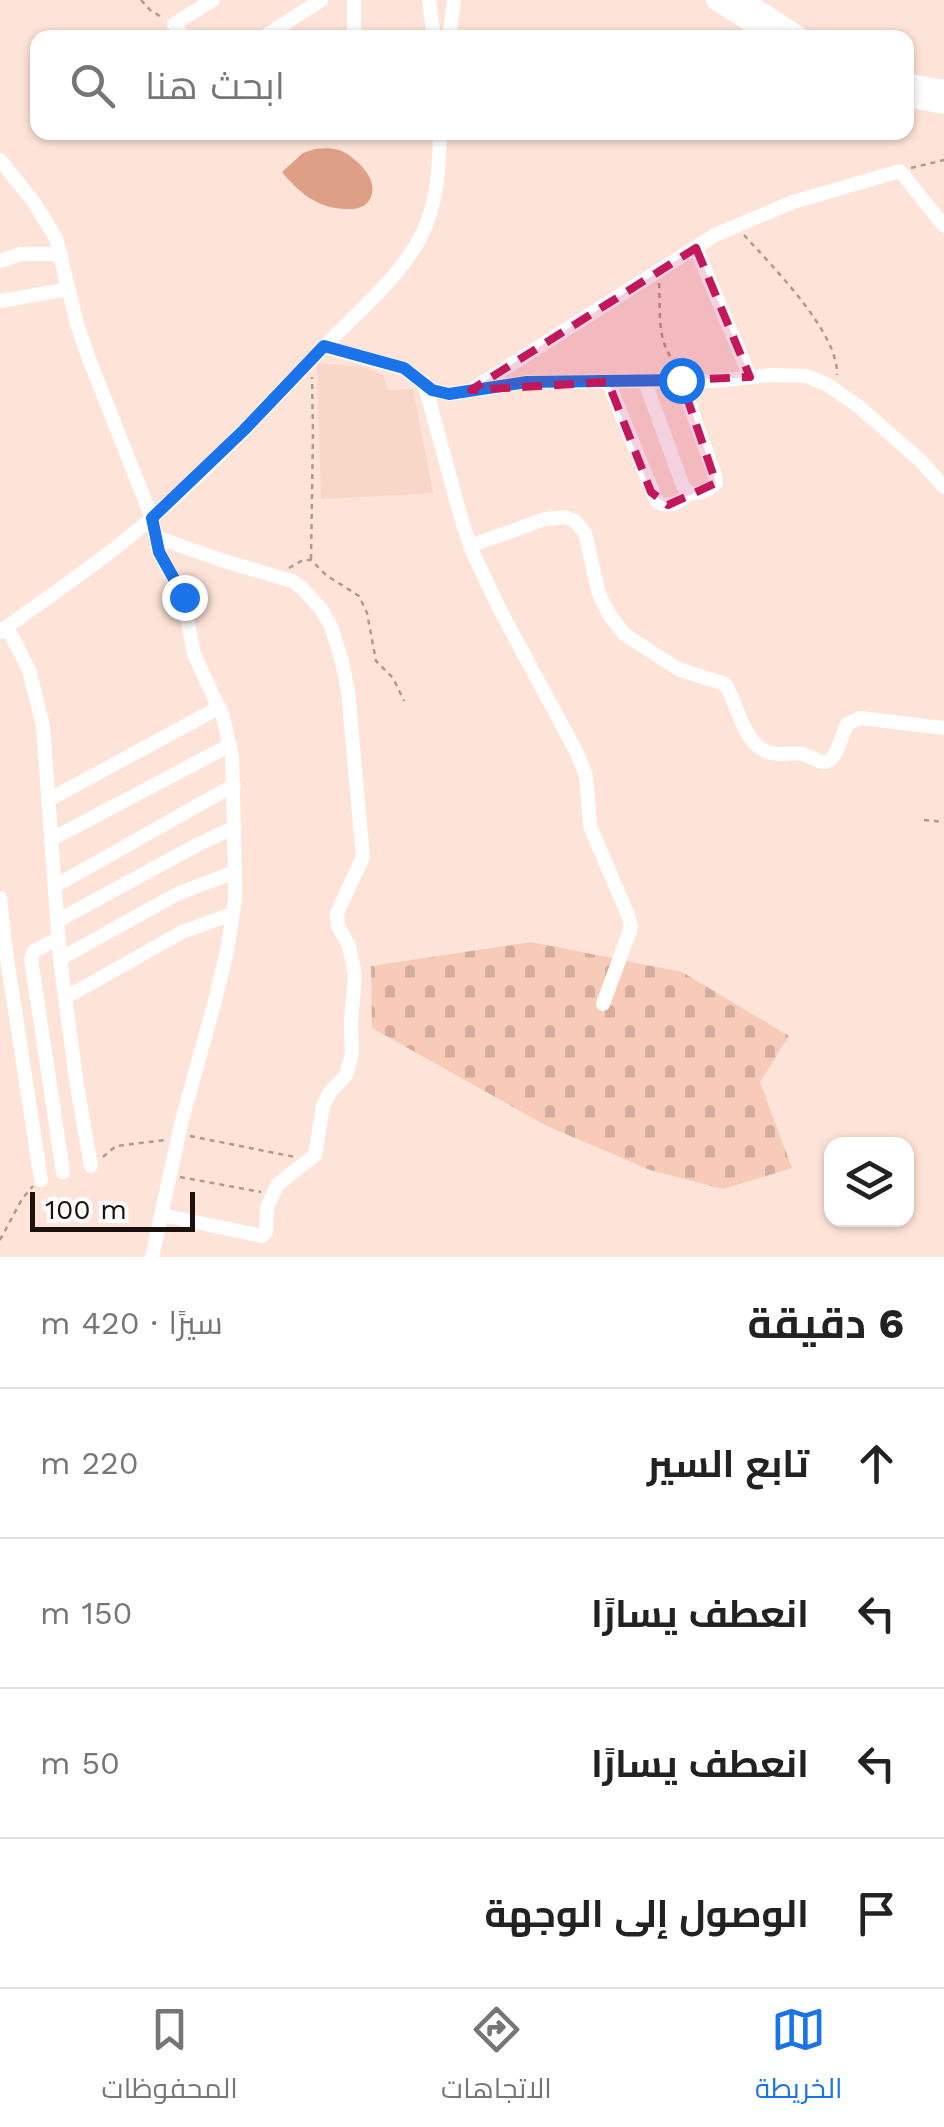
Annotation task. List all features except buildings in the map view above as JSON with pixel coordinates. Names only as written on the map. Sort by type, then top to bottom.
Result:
[{"type":"highway","points":[[716,0],[763,30]]},
{"type":"highway","points":[[742,0],[789,30]]},
{"type":"highway","points":[[914,84],[944,90]]},
{"type":"highway","points":[[914,99],[944,104]]},
{"type":"street","points":[[178,30],[174,24],[213,0]]},
{"type":"street","points":[[274,30],[321,0]]},
{"type":"street","points":[[354,0],[354,30]]},
{"type":"street","points":[[429,0],[433,30]]},
{"type":"street","points":[[450,30],[454,0]]},
{"type":"street","points":[[91,1166],[60,959],[43,726],[29,670],[3,629],[152,518],[244,430],[389,280],[419,241],[434,201],[440,140]]},
{"type":"street","points":[[0,160],[49,224],[62,254],[89,359],[152,518],[162,561],[184,597],[194,654],[220,707],[230,745],[235,826],[232,914],[216,1002],[178,1137],[152,1257]]},
{"type":"street","points":[[471,390],[696,248],[793,202],[900,171],[944,226]]},
{"type":"street","points":[[696,248],[750,377]]},
{"type":"street","points":[[0,260],[21,254],[62,254]]},
{"type":"street","points":[[0,301],[69,288]]},
{"type":"street","points":[[324,346],[404,368],[440,394],[527,382],[645,382],[795,374],[816,378],[899,440],[944,486]]},
{"type":"street","points":[[608,382],[656,502],[672,504],[716,483],[685,380]]},
{"type":"street","points":[[423,382],[470,546],[577,753],[586,776],[590,826],[618,886],[631,926],[603,1004]]},
{"type":"street","points":[[645,382],[682,486],[689,493]]},
{"type":"street","points":[[470,546],[545,520],[564,517],[574,521],[585,532],[600,594],[624,634],[678,670],[726,684],[748,734],[765,751],[802,754],[828,762],[847,724],[860,718],[944,728]]},
{"type":"street","points":[[156,537],[274,574],[301,587],[322,609],[331,626],[348,691],[363,857],[337,912],[355,976],[352,1054],[346,1075],[326,1098],[318,1148],[312,1160],[284,1178],[272,1194],[266,1234],[262,1236],[162,1215]]},
{"type":"street","points":[[50,799],[220,707]]},
{"type":"street","points":[[52,839],[230,745]]},
{"type":"street","points":[[54,886],[234,786]]},
{"type":"street","points":[[57,921],[235,826]]},
{"type":"street","points":[[60,959],[177,894],[235,872]]},
{"type":"street","points":[[0,898],[41,1180]]},
{"type":"street","points":[[65,998],[155,945],[232,914]]},
{"type":"street","points":[[58,938],[34,951],[31,959],[63,1172]]},
{"type":"path","points":[[141,0],[174,24]]},
{"type":"path","points":[[900,171],[944,160]]},
{"type":"path","points":[[736,226],[800,300],[826,338],[836,358],[837,391]]},
{"type":"path","points":[[659,272],[662,339],[685,380]]},
{"type":"path","points":[[311,360],[311,560]]},
{"type":"path","points":[[274,574],[311,560],[358,596],[367,613],[376,661],[394,678],[404,701]]},
{"type":"path","points":[[924,820],[944,822]]},
{"type":"path","points":[[91,1166],[116,1146],[178,1137],[312,1160]]},
{"type":"path","points":[[170,1175],[272,1194]]},
{"type":"path","points":[[0,1240],[22,1200],[41,1180]]},
{"type":"highlighted area","points":[[696,248],[750,377],[681,380],[716,483],[668,505],[651,492],[608,382],[471,390]]},
{"type":"shaded area","points":[[339,150],[359,163],[372,184],[366,204],[339,209],[320,204],[282,172],[303,153]]},
{"type":"shaded area","points":[[317,363],[363,367],[383,375],[388,390],[413,389],[433,493],[321,499]]},
{"type":"green space","points":[[531,942],[682,972],[789,1036],[760,1082],[792,1168],[723,1189],[650,1170],[547,1126],[372,1028],[371,966]]},
{"type":"route","points":[[184,597],[162,561],[152,518],[324,346],[404,368],[440,394],[527,382],[681,380]]}]
